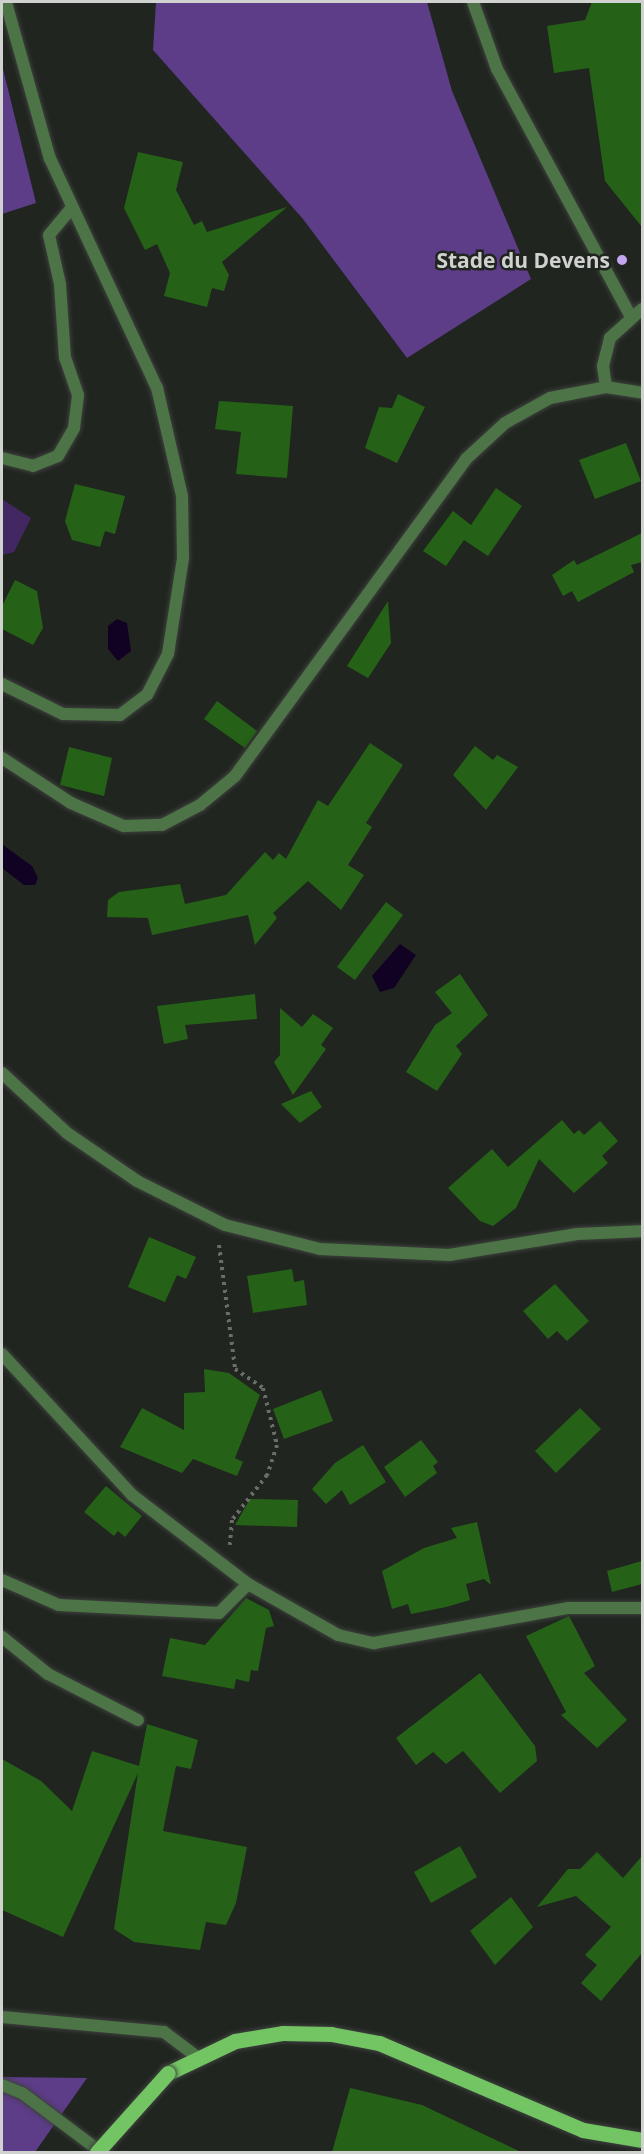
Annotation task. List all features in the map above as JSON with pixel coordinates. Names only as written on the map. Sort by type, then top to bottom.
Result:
[{"type":"main road","points":[[99,2152],[168,2073],[196,2056],[235,2041],[283,2033],[379,2043],[583,2130],[642,2140]]},
{"type":"street","points":[[2,684],[63,714],[120,715],[147,695],[168,654],[183,558],[182,496],[157,388],[71,210],[50,159],[6,2]]},
{"type":"street","points":[[473,2],[497,69],[631,317]]},
{"type":"street","points":[[2,458],[33,466],[58,456],[74,428],[78,395],[65,358],[60,284],[49,235],[71,210]]},
{"type":"street","points":[[606,387],[603,366],[610,338],[642,309]]},
{"type":"street","points":[[2,758],[71,803],[124,826],[162,825],[235,776],[466,459],[505,423],[550,398],[606,387],[642,393]]},
{"type":"street","points":[[2,1073],[67,1133],[137,1181],[215,1220],[320,1249],[450,1255],[577,1234],[642,1231]]},
{"type":"street","points":[[2,1354],[132,1495],[248,1584],[338,1635],[374,1642],[569,1608],[642,1608]]},
{"type":"street","points":[[2,1580],[59,1605],[219,1613],[248,1584]]},
{"type":"street","points":[[2,1636],[48,1674],[138,1720]]},
{"type":"street","points":[[2,2018],[164,2032],[196,2056]]},
{"type":"street","points":[[2,2085],[22,2093],[99,2152]]},
{"type":"path","points":[[215,1220],[235,1369],[263,1388],[277,1445],[267,1475],[232,1520],[229,1544],[238,1562],[235,1573]]},
{"type":"shaded area","points":[[156,2],[427,2],[452,91],[531,279],[407,358],[303,219],[153,50]]},
{"type":"shaded area","points":[[2,65],[36,203],[2,214]]},
{"type":"shaded area","points":[[2,499],[31,518],[14,552],[2,555]]},
{"type":"shaded area","points":[[117,619],[127,623],[131,651],[118,661],[108,649],[108,626]]},
{"type":"shaded area","points":[[3,845],[32,866],[38,878],[35,885],[24,885],[2,868]]},
{"type":"shaded area","points":[[400,944],[416,955],[394,988],[380,992],[372,976]]},
{"type":"shaded area","points":[[2,2077],[87,2078],[35,2152],[2,2152]]},
{"type":"building","points":[[592,2],[642,2],[642,227],[605,181],[589,68],[554,73],[547,26],[585,20]]},
{"type":"building","points":[[138,152],[183,162],[176,190],[194,225],[202,221],[207,232],[287,207],[222,262],[229,275],[224,291],[212,288],[207,307],[164,296],[170,273],[157,244],[145,250],[124,208]]},
{"type":"building","points":[[398,394],[425,407],[397,463],[365,448],[379,407],[392,408]]},
{"type":"building","points":[[219,401],[293,406],[287,478],[236,474],[241,432],[215,429]]},
{"type":"building","points":[[626,443],[641,481],[595,499],[579,460]]},
{"type":"building","points":[[75,484],[125,496],[115,534],[105,531],[100,547],[72,540],[65,521]]},
{"type":"building","points":[[496,488],[522,506],[488,556],[464,540],[446,566],[423,551],[453,511],[471,525]]},
{"type":"building","points":[[642,533],[642,562],[631,565],[634,572],[578,602],[572,591],[563,596],[552,575],[574,560],[577,565]]},
{"type":"building","points":[[15,580],[37,591],[43,628],[33,645],[2,629],[2,606]]},
{"type":"building","points":[[388,601],[391,643],[368,678],[347,666]]},
{"type":"building","points":[[217,701],[257,731],[245,748],[204,719]]},
{"type":"building","points":[[370,743],[403,765],[366,823],[372,827],[348,865],[364,875],[341,910],[308,881],[273,913],[277,918],[255,945],[248,915],[152,935],[148,918],[107,917],[108,900],[119,892],[180,884],[185,904],[226,895],[265,852],[273,860],[279,853],[286,859],[318,800],[328,806]]},
{"type":"building","points":[[475,746],[493,760],[497,755],[518,767],[486,810],[453,775]]},
{"type":"building","points":[[69,747],[112,758],[104,796],[60,785]]},
{"type":"building","points":[[386,902],[403,915],[355,980],[337,967]]},
{"type":"building","points":[[460,974],[488,1015],[456,1046],[462,1054],[437,1091],[406,1072],[435,1025],[452,1013],[435,992]]},
{"type":"building","points":[[255,994],[257,1019],[185,1025],[188,1039],[164,1044],[157,1006]]},
{"type":"building","points":[[280,1008],[302,1027],[313,1014],[333,1028],[321,1045],[326,1049],[293,1095],[274,1062],[280,1055]]},
{"type":"building","points":[[311,1091],[322,1107],[300,1123],[281,1104]]},
{"type":"building","points":[[562,1120],[574,1134],[579,1130],[584,1135],[600,1121],[618,1141],[602,1156],[608,1163],[574,1193],[539,1159],[516,1208],[493,1226],[480,1221],[448,1188],[492,1149],[508,1167]]},
{"type":"building","points":[[149,1237],[196,1257],[186,1279],[177,1275],[165,1302],[128,1287]]},
{"type":"building","points":[[292,1269],[294,1282],[304,1280],[307,1305],[253,1313],[247,1276]]},
{"type":"building","points":[[555,1284],[589,1321],[567,1341],[557,1331],[548,1339],[523,1311]]},
{"type":"building","points":[[204,1369],[229,1373],[260,1395],[235,1458],[243,1462],[237,1476],[193,1459],[182,1473],[120,1447],[142,1408],[184,1430],[184,1393],[205,1392]]},
{"type":"building","points":[[321,1390],[333,1421],[284,1439],[273,1409]]},
{"type":"building","points":[[580,1408],[601,1429],[556,1473],[535,1451]]},
{"type":"building","points":[[421,1440],[438,1462],[433,1466],[437,1473],[405,1497],[384,1467]]},
{"type":"building","points":[[363,1445],[386,1482],[350,1505],[342,1490],[326,1504],[312,1489],[335,1463]]},
{"type":"building","points":[[106,1486],[142,1516],[125,1537],[118,1531],[114,1536],[84,1512]]},
{"type":"building","points":[[250,1499],[298,1500],[297,1527],[235,1525]]},
{"type":"building","points":[[477,1522],[491,1585],[484,1579],[466,1584],[470,1600],[446,1607],[411,1614],[408,1604],[392,1609],[382,1571],[424,1548],[457,1538],[451,1528]]},
{"type":"building","points":[[642,1561],[642,1584],[612,1592],[607,1571]]},
{"type":"building","points":[[246,1598],[269,1610],[274,1626],[266,1628],[258,1671],[251,1670],[249,1682],[236,1679],[234,1689],[162,1676],[170,1638],[205,1645]]},
{"type":"building","points":[[569,1616],[595,1666],[584,1673],[627,1720],[597,1748],[561,1715],[566,1712],[526,1636]]},
{"type":"building","points":[[480,1673],[535,1746],[537,1761],[500,1793],[463,1751],[446,1764],[433,1752],[416,1765],[396,1738]]},
{"type":"building","points":[[147,1724],[198,1740],[191,1769],[176,1766],[163,1831],[247,1847],[236,1903],[226,1925],[206,1922],[200,1950],[134,1942],[114,1929],[138,1773],[63,1937],[2,1910],[2,1759],[41,1781],[72,1811],[92,1751],[139,1766]]},
{"type":"building","points":[[460,1846],[477,1877],[431,1903],[414,1872]]},
{"type":"building","points":[[597,1852],[623,1878],[642,1856],[642,1953],[601,2001],[581,1983],[597,1965],[585,1955],[611,1927],[576,1896],[537,1907],[568,1869],[580,1869]]},
{"type":"building","points":[[511,1897],[533,1927],[495,1965],[470,1931]]},
{"type":"building","points":[[350,2088],[422,2105],[521,2152],[332,2152]]},
{"type":"place","name":"Stade du Devens","points":[[622,260]]}]
